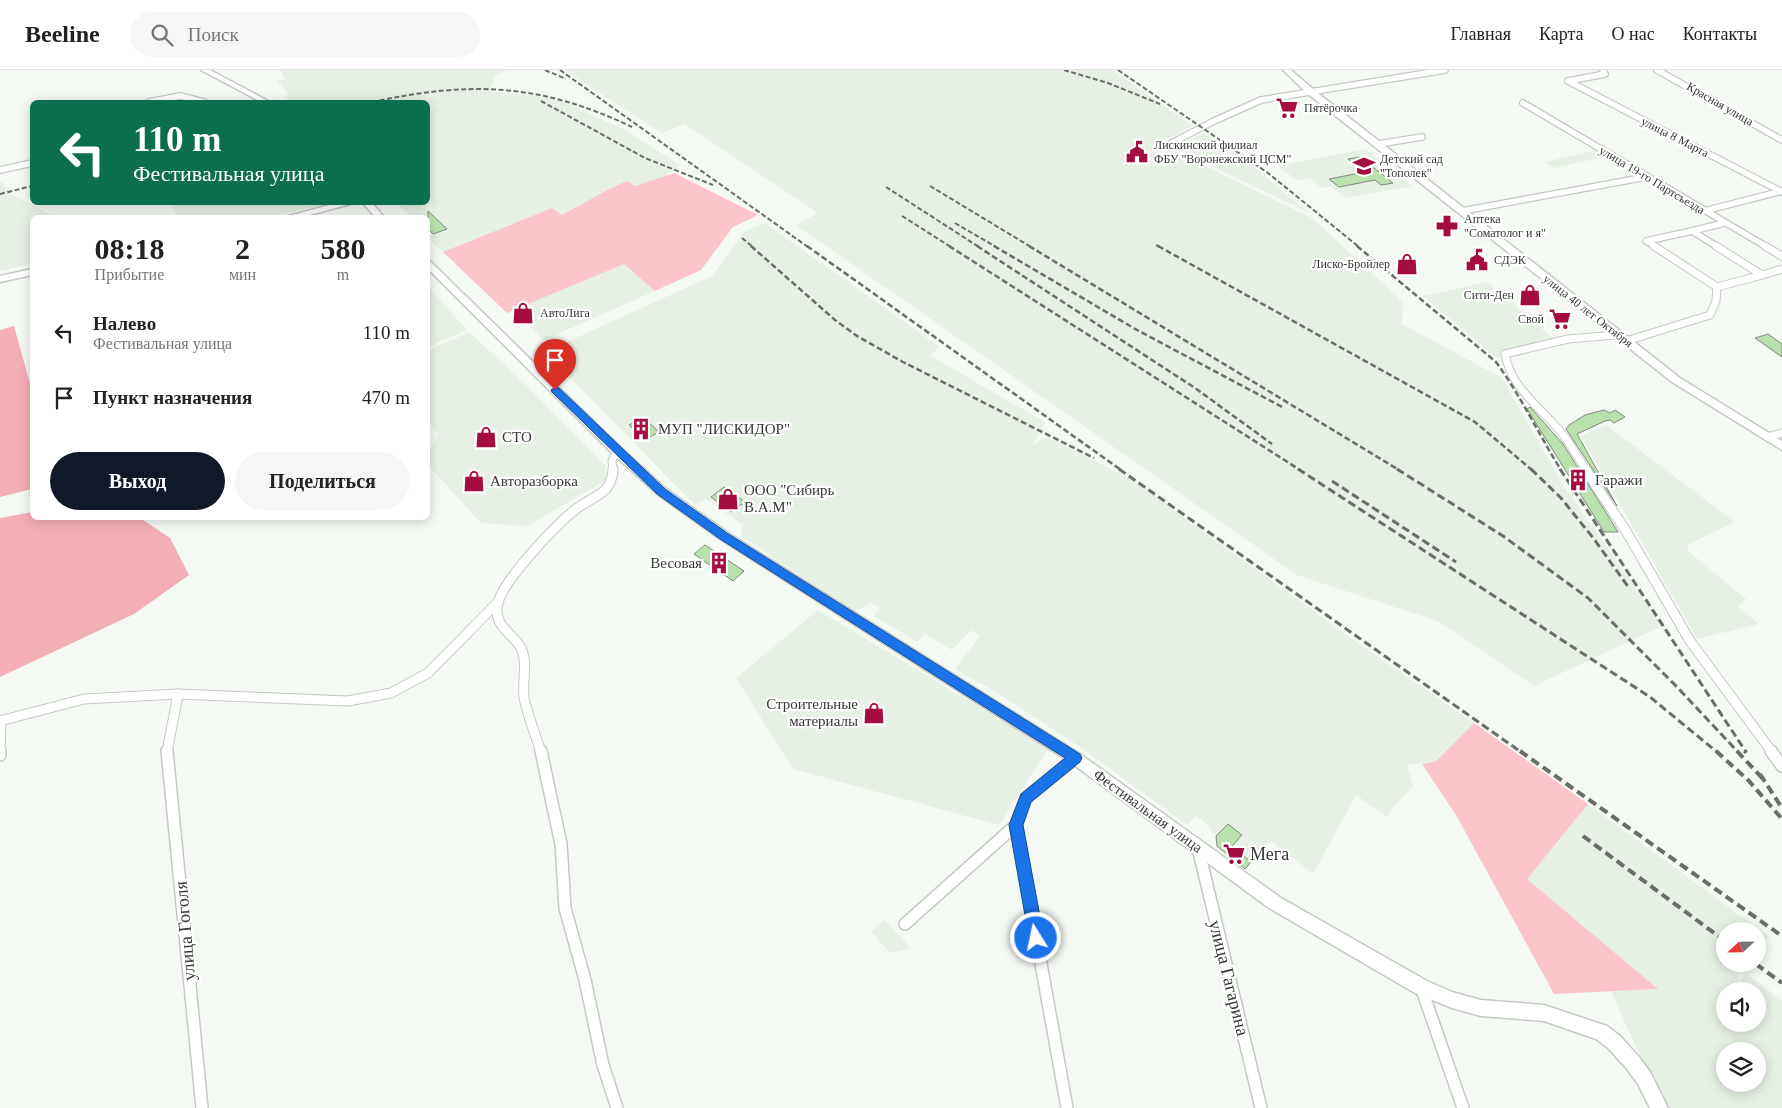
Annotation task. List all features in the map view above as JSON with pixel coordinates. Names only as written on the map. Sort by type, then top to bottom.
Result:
[{"type":"main road","points":[[205,70],[262,100]]},
{"type":"main road","name":"улица 40 лет Октября","points":[[1287,70],[1311,92],[1626,342],[1688,388],[1782,446]]},
{"type":"main road","points":[[298,215],[341,205]]},
{"type":"main road","points":[[369,205],[379,215]]},
{"type":"main road","name":"Фестивальная улица","points":[[430,266],[617,451],[661,491],[724,536],[1075,758],[1275,902],[1421,987],[1452,1000],[1481,1008],[1544,1013],[1601,1032],[1614,1042],[1633,1063],[1644,1078],[1659,1108]]},
{"type":"main road","points":[[0,279],[30,272]]},
{"type":"street","points":[[1164,147],[1214,120],[1261,100],[1445,70]]},
{"type":"street","name":"улица 8 Марта","points":[[1603,70],[1605,74],[1568,81],[1781,192]]},
{"type":"street","name":"Красная улица","points":[[1657,70],[1782,140]]},
{"type":"street","points":[[159,100],[180,96],[196,100]]},
{"type":"street","name":"улица 19-го Партсъезда","points":[[1523,103],[1782,256]]},
{"type":"street","points":[[1378,144],[1422,136]]},
{"type":"street","points":[[0,170],[30,163]]},
{"type":"street","points":[[1462,211],[1646,177]]},
{"type":"street","points":[[1704,211],[1781,192]]},
{"type":"street","points":[[1724,223],[1646,241],[1717,287],[1782,269]]},
{"type":"street","points":[[1692,231],[1762,275]]},
{"type":"street","points":[[1626,342],[1710,315],[1716,301],[1717,287]]},
{"type":"street","points":[[1617,334],[1568,339],[1505,354],[1507,365],[1530,401],[1561,432],[1626,531],[1690,641],[1782,766]]},
{"type":"street","points":[[1767,437],[1782,432]]},
{"type":"street","points":[[0,755],[1,721],[84,699],[178,694],[348,701],[391,693],[428,672],[498,602],[510,580],[535,549],[575,510],[606,489],[613,474],[612,461],[617,451]]},
{"type":"street","points":[[498,602],[497,613],[500,622],[521,648],[524,665],[524,696],[542,754],[561,844],[565,908],[585,980],[603,1065],[617,1108]]},
{"type":"street","points":[[168,753],[178,694]]},
{"type":"street","name":"улица Гоголя","points":[[168,753],[202,1108]]},
{"type":"street","points":[[906,924],[1016,825],[1026,798],[1075,758]]},
{"type":"street","points":[[1016,825],[1067,1108]]},
{"type":"street","name":"улица Гагарина","points":[[1198,848],[1261,1108]]},
{"type":"street","points":[[1421,987],[1463,1108]]},
{"type":"shaded area","points":[[281,70],[509,70],[496,74],[490,91],[538,96],[561,101],[627,131],[680,165],[666,176],[634,186],[632,184],[609,189],[562,215],[552,208],[443,252],[430,240],[430,236],[433,234],[430,231],[430,215],[410,215],[398,205],[430,205],[430,100],[290,100],[285,96],[289,95],[277,81],[285,79]]},
{"type":"shaded area","points":[[564,70],[1112,70],[1193,126],[1159,143],[1312,218],[1403,302],[1402,324],[1502,378],[1562,483],[1662,626],[1534,686],[1440,622],[1297,575],[796,225],[818,213],[685,124],[662,133]]},
{"type":"shaded area","points":[[1203,133],[1231,148],[1311,214],[1174,148]]},
{"type":"shaded area","points":[[1365,149],[1412,186],[1346,198],[1331,186],[1321,188],[1309,178],[1297,180],[1277,166]]},
{"type":"shaded area","points":[[1598,150],[1608,156],[1554,168],[1544,162]]},
{"type":"shaded area","points":[[674,173],[758,215],[733,227],[701,270],[655,291],[624,264],[507,313],[443,252],[552,208],[562,215],[627,181],[635,186]]},
{"type":"shaded area","points":[[0,182],[2,182],[11,194],[52,215],[30,215],[30,264],[0,271]]},
{"type":"shaded area","points":[[171,205],[323,205],[278,215],[177,215]]},
{"type":"shaded area","points":[[765,223],[940,347],[929,355],[1045,422],[1032,445],[1048,437],[1131,479],[1352,639],[1474,723],[1435,761],[1407,765],[1413,786],[1387,817],[1356,795],[1313,874],[1271,841],[1251,862],[1232,846],[1242,835],[1228,824],[1216,836],[1205,822],[1196,816],[1187,825],[1083,749],[996,692],[955,669],[980,636],[971,630],[952,650],[925,634],[917,642],[874,616],[880,608],[872,603],[854,611],[741,536],[743,525],[706,499],[695,505],[545,352],[712,276],[745,231]]},
{"type":"shaded area","points":[[624,264],[655,291],[544,340],[513,310]]},
{"type":"shaded area","points":[[1487,282],[1560,344],[1496,358],[1423,296]]},
{"type":"shaded area","points":[[430,289],[467,330],[430,346]]},
{"type":"shaded area","points":[[14,326],[30,384],[30,490],[0,497],[0,330]]},
{"type":"shaded area","points":[[469,332],[523,382],[606,466],[605,481],[527,526],[481,523],[430,467],[430,449],[439,434],[430,424],[430,350]]},
{"type":"shaded area","points":[[1606,425],[1735,522],[1687,545],[1689,552],[1747,600],[1737,606],[1759,624],[1697,639],[1581,436]]},
{"type":"shaded area","points":[[30,512],[30,520],[143,520],[170,538],[189,575],[134,614],[0,677],[0,518]]},
{"type":"shaded area","name":"Строительные материалы","points":[[818,610],[1048,749],[999,825],[793,769],[736,678]]},
{"type":"shaded area","points":[[1474,723],[1588,804],[1527,879],[1658,989],[1554,994],[1456,815],[1422,764],[1436,761]]},
{"type":"shaded area","points":[[1588,804],[1749,922],[1716,922],[1716,972],[1737,972],[1738,982],[1716,982],[1716,1032],[1766,1032],[1766,989],[1782,1001],[1782,1108],[1663,1108],[1611,991],[1657,989],[1526,879]]},
{"type":"shaded area","points":[[884,920],[911,948],[890,953],[871,931]]},
{"type":"shaded area","points":[[1746,973],[1758,982],[1739,982]]},
{"type":"building","name":"Детский сад \"Тополек\"","points":[[1360,157],[1393,183],[1381,185],[1375,180],[1339,187],[1329,179],[1365,172],[1348,159]]},
{"type":"building","points":[[428,211],[447,229],[433,234],[430,231],[430,215],[428,215]]},
{"type":"building","name":"АвтоЛига","points":[[523,306],[534,316],[524,320],[513,310]]},
{"type":"building","points":[[1768,334],[1782,344],[1782,357],[1755,338]]},
{"type":"building","name":"Гаражи","points":[[1530,407],[1563,444],[1618,532],[1604,532],[1527,409]]},
{"type":"building","name":"Гаражи","points":[[1604,410],[1610,413],[1615,410],[1625,417],[1614,423],[1610,420],[1605,421],[1577,434],[1617,506],[1566,429],[1585,415]]},
{"type":"building","name":"МУП \"ЛИСКИДОР\"","points":[[644,418],[659,432],[644,440],[629,425]]},
{"type":"building","name":"ООО \"Сибирь В.А.М\"","points":[[724,487],[745,502],[731,512],[711,497]]},
{"type":"building","name":"Весовая","points":[[705,545],[744,571],[733,581],[694,554]]},
{"type":"building","name":"Мега","points":[[1228,824],[1242,835],[1232,846],[1251,862],[1245,869],[1217,846],[1216,836]]},
{"type":"railway","points":[[545,70],[566,79]]},
{"type":"railway","points":[[560,70],[808,247]]},
{"type":"railway","points":[[1064,70],[1108,83],[1160,104]]},
{"type":"railway","points":[[1118,70],[1268,173],[1359,247]]},
{"type":"railway","points":[[382,100],[441,91],[504,90],[535,94],[566,102],[598,112],[632,127]]},
{"type":"railway","points":[[541,101],[645,158],[713,185]]},
{"type":"railway","points":[[0,194],[30,186]]},
{"type":"railway","points":[[930,186],[1031,247]]},
{"type":"railway","points":[[886,187],[979,247]]},
{"type":"railway","points":[[902,216],[951,247]]},
{"type":"railway","points":[[955,223],[996,247]]},
{"type":"railway","points":[[742,238],[753,247]]},
{"type":"railway","points":[[751,246],[835,320],[857,336],[903,362],[1094,458]]},
{"type":"railway","points":[[807,246],[1121,470]]},
{"type":"railway","points":[[949,246],[1300,470]]},
{"type":"railway","points":[[977,246],[1195,388],[1272,444]]},
{"type":"railway","points":[[994,246],[1137,330],[1284,408]]},
{"type":"railway","points":[[1029,246],[1399,470]]},
{"type":"railway","points":[[1158,246],[1475,422],[1532,470]]},
{"type":"railway","points":[[1357,246],[1496,362],[1514,388],[1561,470]]},
{"type":"railway","points":[[1119,469],[1521,752]]},
{"type":"railway","points":[[1298,469],[1650,697],[1717,752]]},
{"type":"railway","points":[[1397,469],[1503,536],[1588,598],[1677,687],[1738,752]]},
{"type":"railway","points":[[1531,469],[1561,498],[1594,539],[1629,588]]},
{"type":"railway","points":[[1560,469],[1746,752]]},
{"type":"railway","points":[[1332,481],[1456,562]]},
{"type":"railway","points":[[1520,751],[1782,936]]},
{"type":"railway","points":[[1716,751],[1749,781],[1782,819]]},
{"type":"railway","points":[[1737,751],[1764,780]]},
{"type":"railway","points":[[1760,774],[1764,780]]},
{"type":"railway","points":[[1764,780],[1782,808]]},
{"type":"railway","points":[[1583,836],[1716,934]]},
{"type":"railway","points":[[1766,971],[1782,983]]},
{"type":"place","name":"Пятёрочка","points":[[1287,108]]},
{"type":"place","name":"Лискинский филиал ФБУ \"Воронежский ЦСМ\"","points":[[1137,152]]},
{"type":"place","name":"Детский сад \"Тополек\"","points":[[1364,166]]},
{"type":"place","name":"Аптека \"Соматолог и я\"","points":[[1447,226]]},
{"type":"place","name":"СДЭК","points":[[1477,260]]},
{"type":"place","name":"Лиско-Бройлер","points":[[1407,264]]},
{"type":"place","name":"Сити-Ден","points":[[1530,295]]},
{"type":"place","name":"АвтоЛига","points":[[523,313]]},
{"type":"place","name":"Свой","points":[[1560,319]]},
{"type":"place","name":"МУП \"ЛИСКИДОР\"","points":[[641,429]]},
{"type":"place","name":"СТО","points":[[486,437]]},
{"type":"place","name":"Гаражи","points":[[1578,480]]},
{"type":"place","name":"Авторазборка","points":[[474,481]]},
{"type":"place","name":"ООО \"Сибирь В.А.М\"","points":[[728,499]]},
{"type":"place","name":"Весовая","points":[[719,563]]},
{"type":"place","name":"Строительные материалы","points":[[874,713]]},
{"type":"place","name":"Мега","points":[[1234,854]]},
{"type":"route","points":[[555,390],[661,491],[724,536],[1075,758],[1026,798],[1016,825],[1036,938]]}]
